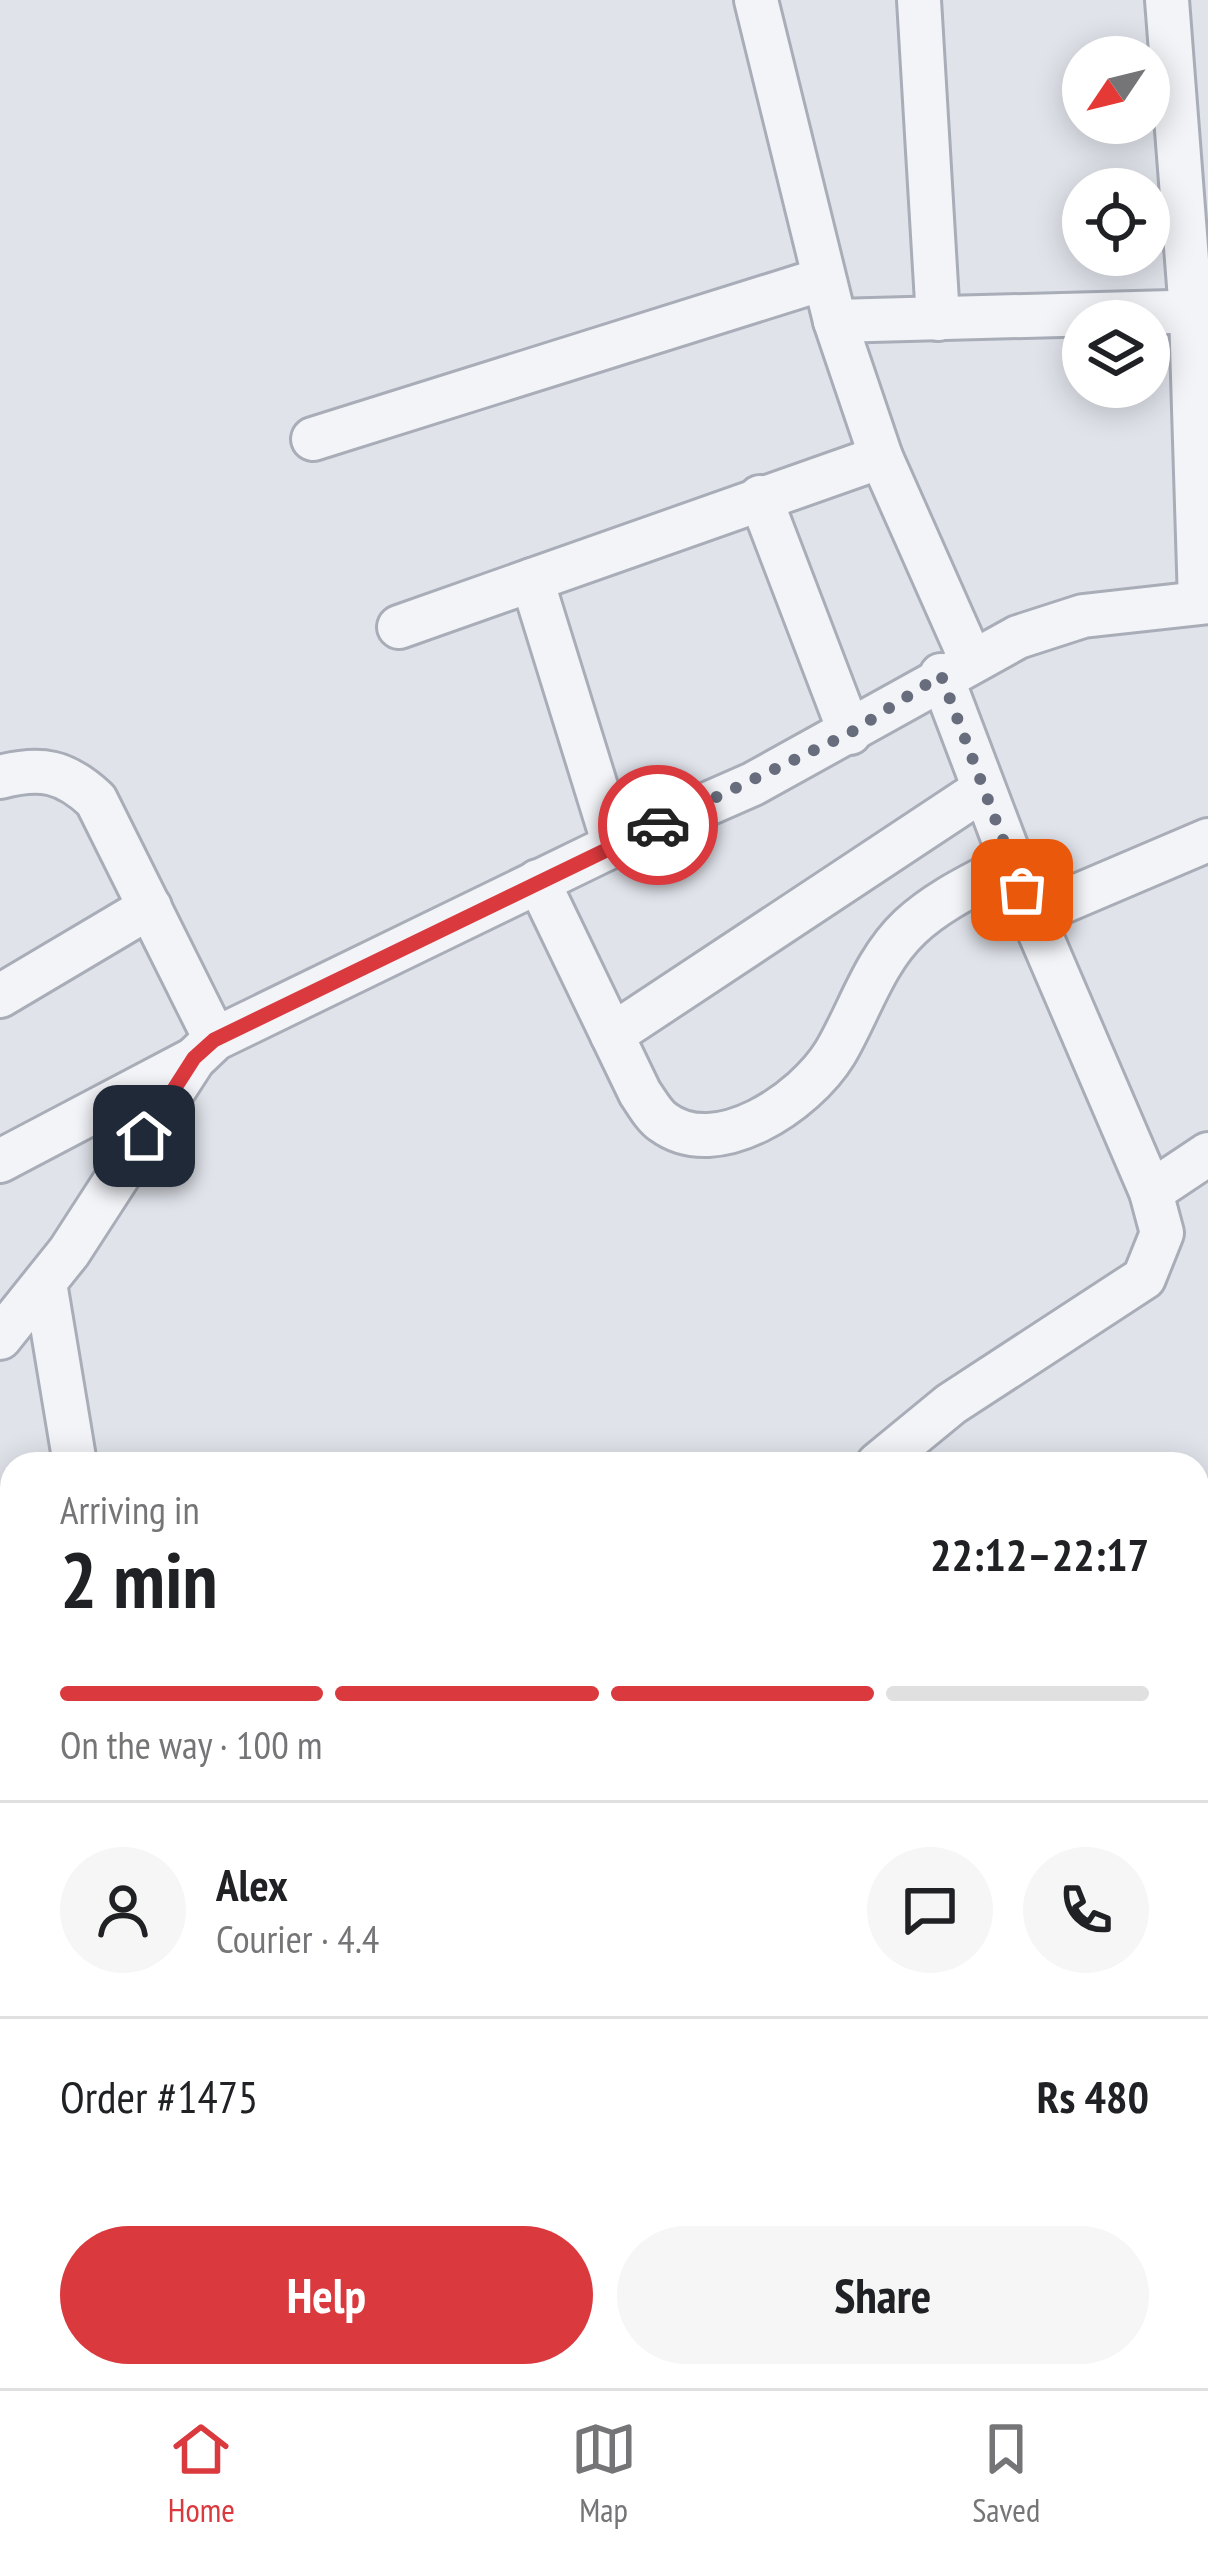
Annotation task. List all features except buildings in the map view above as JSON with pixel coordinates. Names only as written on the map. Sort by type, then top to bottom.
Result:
[{"type":"street","points":[[756,0],[835,322],[956,668],[982,790],[1151,1192],[1162,1233],[1144,1278],[952,1404],[893,1452]]},
{"type":"street","points":[[919,0],[938,319]]},
{"type":"street","points":[[0,1161],[204,1049],[538,881],[753,784],[1018,637],[1083,616],[1204,602],[1200,311],[1167,0]]},
{"type":"street","points":[[313,439],[823,279]]},
{"type":"street","points":[[835,322],[1200,311]]},
{"type":"street","points":[[399,627],[881,457]]},
{"type":"street","points":[[760,497],[850,733]]},
{"type":"street","points":[[532,580],[614,845]]},
{"type":"street","points":[[0,777],[41,769],[73,778],[96,800],[151,907],[204,1049]]},
{"type":"street","points":[[612,1035],[982,790]]},
{"type":"street","points":[[1032,915],[1208,840]]},
{"type":"street","points":[[538,881],[640,1094],[660,1121],[685,1133],[724,1135],[773,1111],[834,1055],[862,992],[908,928],[950,896],[1012,864]]},
{"type":"street","points":[[0,996],[151,907]]},
{"type":"street","points":[[0,1338],[45,1283],[204,1049]]},
{"type":"street","points":[[1151,1192],[1208,1154]]},
{"type":"street","points":[[45,1283],[73,1452]]},
{"type":"way so far","points":[[658,825],[753,784],[850,733],[941,675],[1022,890]]},
{"type":"route","points":[[144,1136],[194,1058],[214,1040],[658,825]]}]
